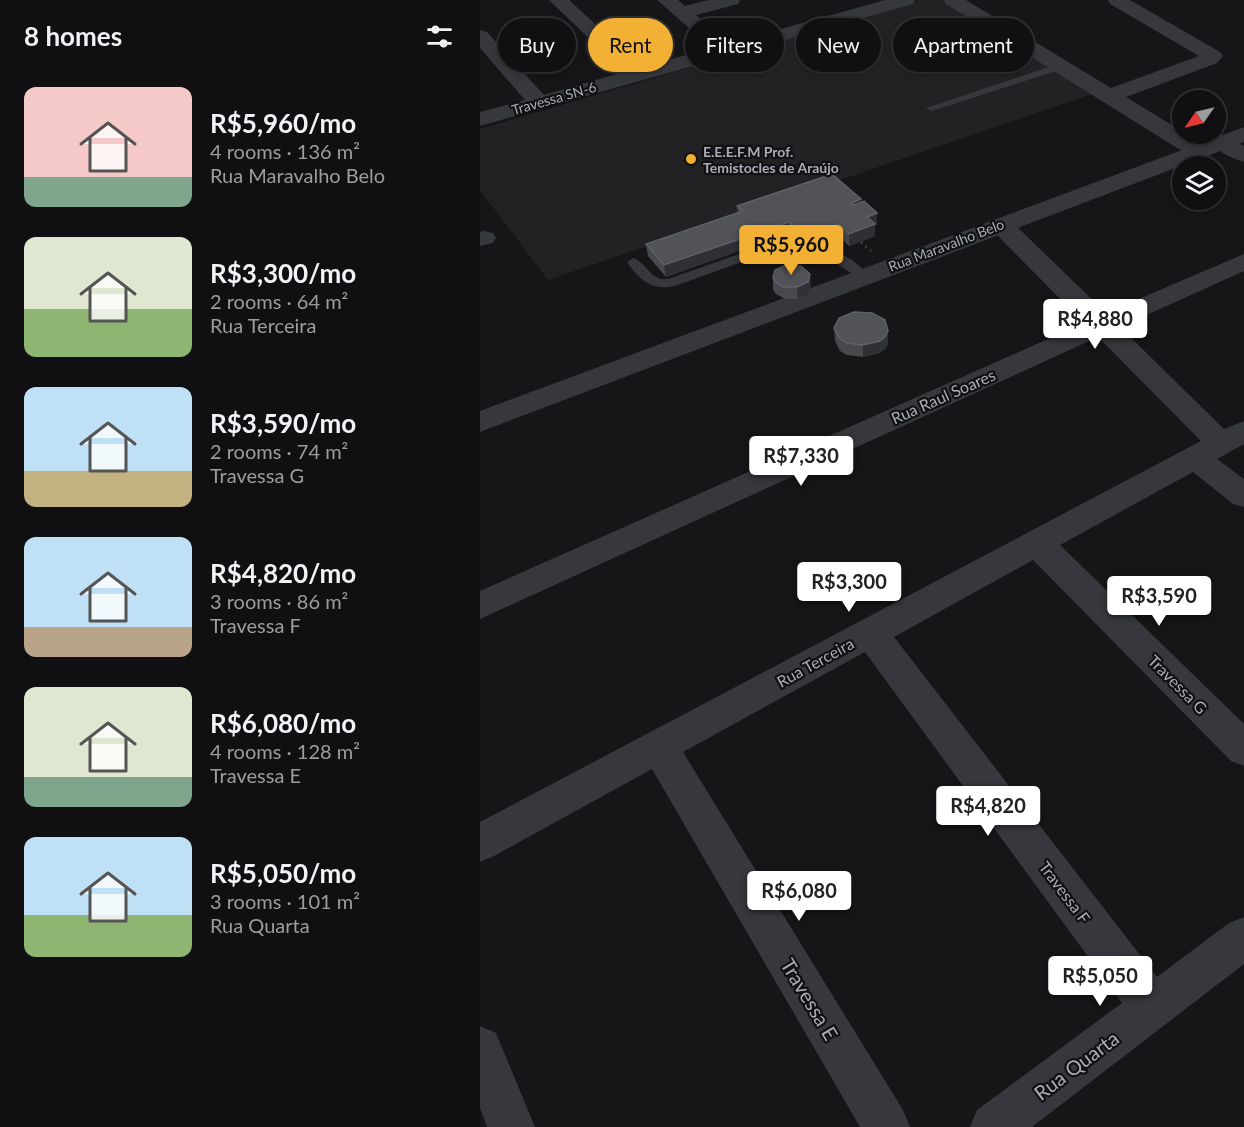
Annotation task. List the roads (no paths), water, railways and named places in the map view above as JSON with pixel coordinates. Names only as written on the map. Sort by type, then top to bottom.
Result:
[{"type":"street","points":[[558,0],[637,75]]},
{"type":"street","points":[[666,0],[688,18]]},
{"type":"street","points":[[682,13],[732,0]]},
{"type":"street","name":"Travessa SN-6","points":[[784,33],[906,0]]},
{"type":"street","points":[[953,0],[1198,151]]},
{"type":"street","points":[[1110,96],[1213,56],[1117,0]]},
{"type":"street","points":[[480,36],[489,60],[539,102]]},
{"type":"street","name":"Travessa SN-6","points":[[480,119],[685,61]]},
{"type":"street","points":[[1233,138],[1244,155]]},
{"type":"street","name":"Rua Maravalho Belo","points":[[480,422],[1233,138]]},
{"type":"street","points":[[1001,225],[1221,444],[1244,496]]},
{"type":"street","name":"Rua Raul Soares","points":[[480,606],[1244,262]]},
{"type":"street","name":"Rua Terceira","points":[[480,843],[1221,444]]},
{"type":"street","name":"Travessa G","points":[[1036,542],[1244,749]]},
{"type":"street","name":"Travessa F","points":[[870,632],[1152,1007]]},
{"type":"street","name":"Travessa E","points":[[659,747],[886,1127]]},
{"type":"street","name":"Rua Quarta","points":[[994,1127],[1244,938]]},
{"type":"street","points":[[480,1049],[511,1127]]},
{"type":"lane","points":[[931,108],[1061,66]]},
{"type":"lane","points":[[633,262],[643,275],[657,284],[670,283],[782,243],[789,244],[803,252],[830,254],[866,276]]},
{"type":"place","name":"E.E.E.F.M Prof. Temistocles de Araújo","points":[[691,159]]}]
